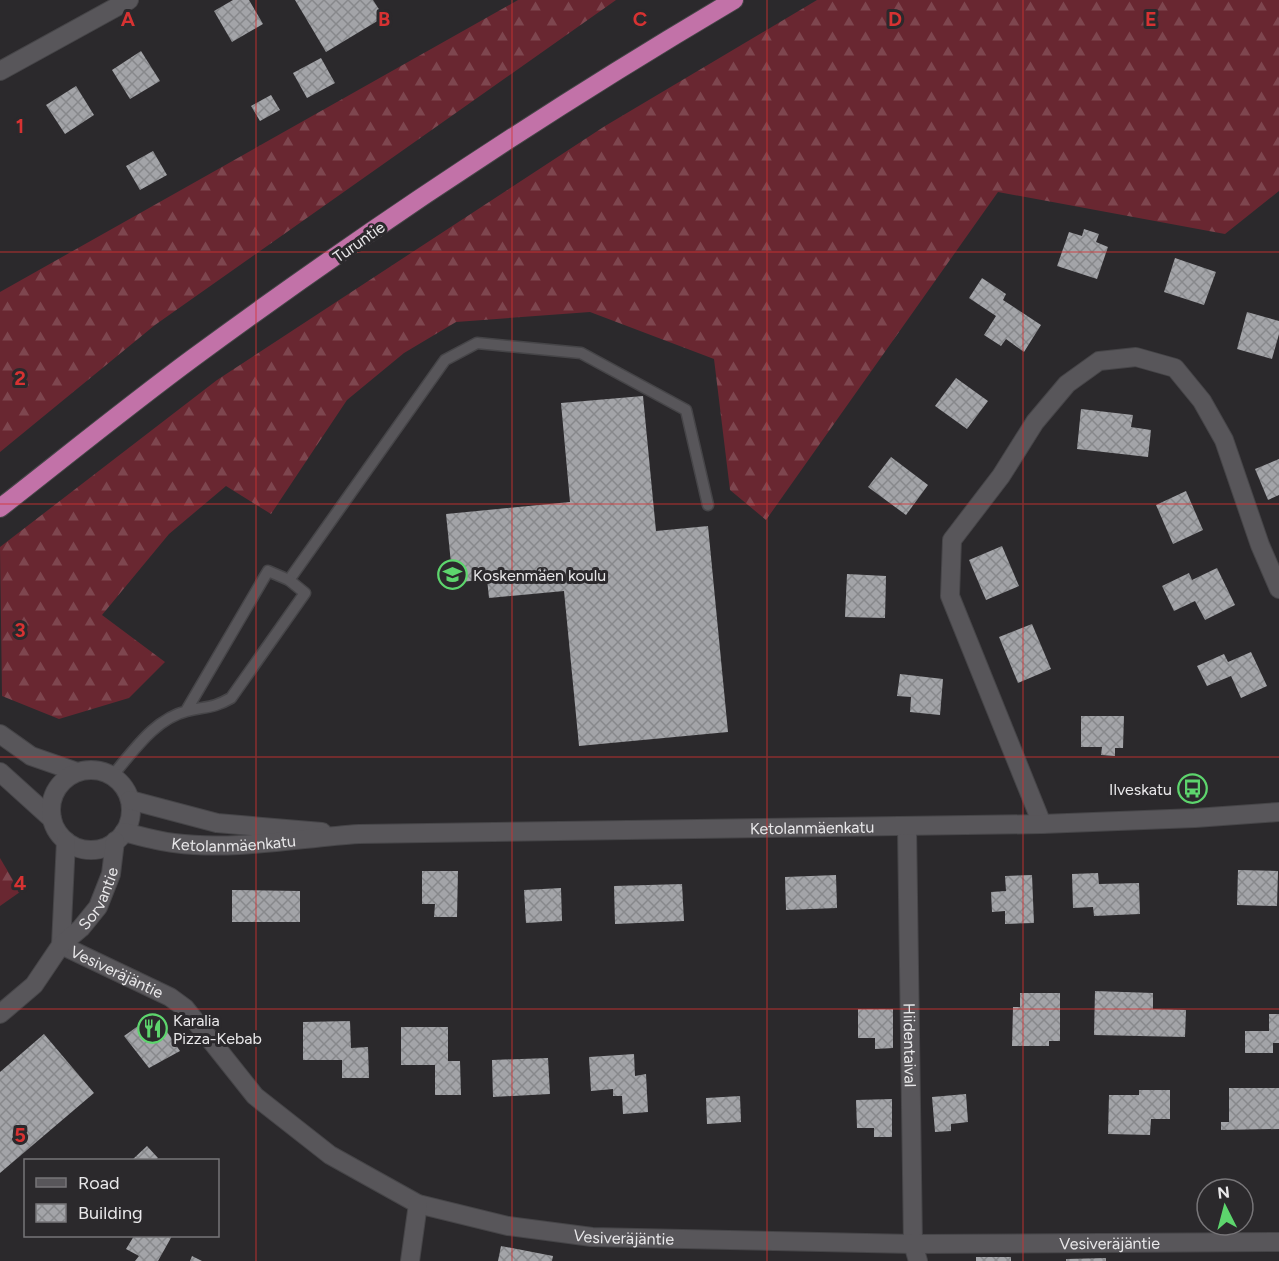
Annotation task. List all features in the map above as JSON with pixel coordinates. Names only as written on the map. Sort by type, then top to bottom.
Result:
[{"type":"highway","name":"Turuntie","points":[[0,508],[194,358],[391,220],[595,82],[734,0]]},
{"type":"street","points":[[0,72],[129,0]]},
{"type":"street","points":[[1042,824],[950,596],[952,540],[1001,476],[1035,422],[1067,384],[1099,361],[1136,357],[1175,368],[1202,401],[1224,440],[1260,545],[1279,589]]},
{"type":"street","points":[[0,734],[31,756],[78,772],[96,770],[112,776],[124,788],[130,800],[129,822],[120,837],[90,850],[66,841],[60,835],[52,819],[0,772]]},
{"type":"street","points":[[52,819],[53,796],[59,786],[78,772]]},
{"type":"street","name":"Ketolanmäenkatu","points":[[130,800],[218,823],[299,828],[345,835]]},
{"type":"street","name":"Ketolanmäenkatu","points":[[120,837],[174,844],[279,842],[345,835],[1042,824],[1279,812]]},
{"type":"street","name":"Hiidentaival","points":[[907,827],[916,1253]]},
{"type":"street","name":"Sorvantie","points":[[0,1014],[34,985],[61,945],[81,928],[98,907],[111,874],[120,837]]},
{"type":"street","name":"Sorvantie","points":[[61,945],[66,841]]},
{"type":"street","name":"Vesiveräjäntie","points":[[61,945],[170,997],[185,1008],[255,1096],[330,1155],[418,1204],[508,1226],[592,1237],[916,1253],[1279,1242]]},
{"type":"street","points":[[410,1261],[418,1204]]},
{"type":"lane","points":[[289,579],[445,360],[477,343],[581,352],[686,410],[708,505]]},
{"type":"lane","points":[[112,776],[147,736],[165,720],[186,711],[214,708],[231,698],[305,593],[289,579],[268,571],[186,711]]},
{"type":"green space","points":[[518,0],[616,0],[155,325],[0,452],[0,292]]},
{"type":"green space","points":[[817,0],[1279,0],[1279,191],[1225,234],[998,192],[766,520],[730,490],[714,359],[590,312],[456,322],[404,353],[347,400],[271,514],[226,486],[169,534],[102,615],[165,662],[129,698],[59,719],[2,696],[0,547],[217,380],[605,126]]},
{"type":"green space","points":[[0,858],[20,892],[0,906]]},
{"type":"building","points":[[233,0],[249,0],[263,24],[232,42],[214,11]]},
{"type":"building","points":[[295,0],[373,0],[384,17],[326,52]]},
{"type":"building","points":[[141,51],[160,81],[130,99],[112,70]]},
{"type":"building","points":[[321,58],[335,83],[307,98],[293,73]]},
{"type":"building","points":[[76,86],[94,115],[65,134],[46,105]]},
{"type":"building","points":[[271,95],[280,110],[260,121],[251,106]]},
{"type":"building","points":[[153,151],[167,175],[140,190],[126,166]]},
{"type":"building","points":[[1084,229],[1099,234],[1096,242],[1108,247],[1097,279],[1057,266],[1069,232],[1082,236]]},
{"type":"building","points":[[1175,258],[1216,272],[1204,305],[1164,292]]},
{"type":"building","points":[[982,278],[1006,294],[1003,300],[1041,325],[1024,352],[1006,339],[1001,346],[984,335],[996,316],[969,298]]},
{"type":"building","points":[[1247,312],[1279,321],[1279,334],[1272,359],[1237,349]]},
{"type":"building","points":[[956,378],[988,401],[967,429],[935,406]]},
{"type":"building","points":[[643,396],[656,531],[708,526],[728,732],[579,746],[564,591],[489,598],[487,579],[453,583],[446,514],[570,502],[561,403]]},
{"type":"building","points":[[1081,409],[1133,415],[1131,427],[1151,430],[1148,457],[1077,449]]},
{"type":"building","points":[[891,457],[928,485],[906,515],[868,487]]},
{"type":"building","points":[[1279,459],[1279,495],[1268,500],[1255,469]]},
{"type":"building","points":[[1186,491],[1203,530],[1173,544],[1156,505]]},
{"type":"building","points":[[1002,546],[1019,586],[986,600],[969,560]]},
{"type":"building","points":[[1217,568],[1235,605],[1205,620],[1195,601],[1174,611],[1162,586],[1189,573],[1192,580]]},
{"type":"building","points":[[847,574],[886,576],[885,618],[845,617]]},
{"type":"building","points":[[1032,624],[1051,669],[1018,683],[999,637]]},
{"type":"building","points":[[1251,652],[1267,686],[1241,698],[1231,676],[1207,686],[1197,666],[1224,654],[1228,662]]},
{"type":"building","points":[[900,674],[943,679],[940,715],[910,712],[911,697],[897,696]]},
{"type":"building","points":[[1081,716],[1124,716],[1123,748],[1115,748],[1115,756],[1101,755],[1102,747],[1081,747]]},
{"type":"building","points":[[1238,870],[1278,871],[1277,906],[1237,905]]},
{"type":"building","points":[[422,871],[458,871],[457,917],[434,917],[435,904],[422,904]]},
{"type":"building","points":[[1098,873],[1099,884],[1139,883],[1140,914],[1094,916],[1093,907],[1073,908],[1072,874]]},
{"type":"building","points":[[836,875],[837,908],[786,910],[785,877]]},
{"type":"building","points":[[1032,875],[1034,923],[1005,924],[1005,911],[992,912],[991,892],[1006,891],[1005,876]]},
{"type":"building","points":[[682,884],[684,921],[615,924],[614,886]]},
{"type":"building","points":[[561,888],[562,921],[526,923],[524,890]]},
{"type":"building","points":[[232,890],[300,891],[300,922],[232,922]]},
{"type":"building","points":[[1095,991],[1153,993],[1153,1009],[1186,1010],[1185,1037],[1094,1035]]},
{"type":"building","points":[[1020,993],[1060,993],[1060,1041],[1049,1041],[1049,1046],[1012,1046],[1013,1007],[1020,1007]]},
{"type":"building","points":[[858,1009],[893,1009],[893,1048],[875,1049],[875,1038],[858,1038]]},
{"type":"building","points":[[155,1014],[180,1051],[149,1068],[124,1036]]},
{"type":"building","points":[[1269,1014],[1279,1014],[1279,1043],[1273,1043],[1273,1053],[1245,1053],[1245,1031],[1269,1031]]},
{"type":"building","points":[[350,1021],[351,1048],[368,1047],[369,1078],[342,1078],[342,1060],[303,1060],[303,1022]]},
{"type":"building","points":[[401,1027],[448,1027],[448,1061],[460,1061],[461,1095],[435,1095],[435,1065],[401,1065]]},
{"type":"building","points":[[44,1034],[94,1093],[0,1173],[0,1072]]},
{"type":"building","points":[[634,1054],[635,1076],[646,1074],[648,1112],[623,1114],[622,1096],[613,1096],[613,1089],[591,1091],[589,1057]]},
{"type":"building","points":[[548,1058],[550,1094],[493,1097],[492,1060]]},
{"type":"building","points":[[1229,1088],[1279,1088],[1279,1129],[1221,1130],[1221,1122],[1229,1122]]},
{"type":"building","points":[[1139,1090],[1170,1090],[1170,1119],[1151,1119],[1150,1135],[1108,1134],[1109,1095],[1139,1095]]},
{"type":"building","points":[[966,1094],[968,1122],[951,1124],[951,1131],[935,1132],[932,1097]]},
{"type":"building","points":[[740,1096],[741,1122],[707,1124],[706,1098]]},
{"type":"building","points":[[892,1099],[892,1137],[874,1137],[874,1128],[857,1128],[856,1100]]},
{"type":"building","points":[[147,1146],[158,1158],[156,1159],[133,1159]]},
{"type":"building","points":[[133,1237],[171,1237],[158,1261],[135,1261],[139,1256],[126,1249]]},
{"type":"building","points":[[501,1246],[553,1256],[552,1261],[498,1261]]},
{"type":"building","points":[[192,1256],[202,1261],[190,1261]]},
{"type":"building","points":[[976,1257],[1011,1257],[1011,1261],[976,1261]]},
{"type":"building","points":[[1106,1258],[1106,1261],[1066,1261],[1066,1259]]},
{"type":"place","name":"Koskenmäen koulu","points":[[452,575]]},
{"type":"place","name":"Ilveskatu","points":[[1193,789]]},
{"type":"place","name":"Karalia Pizza-Kebab","points":[[152,1029]]}]
